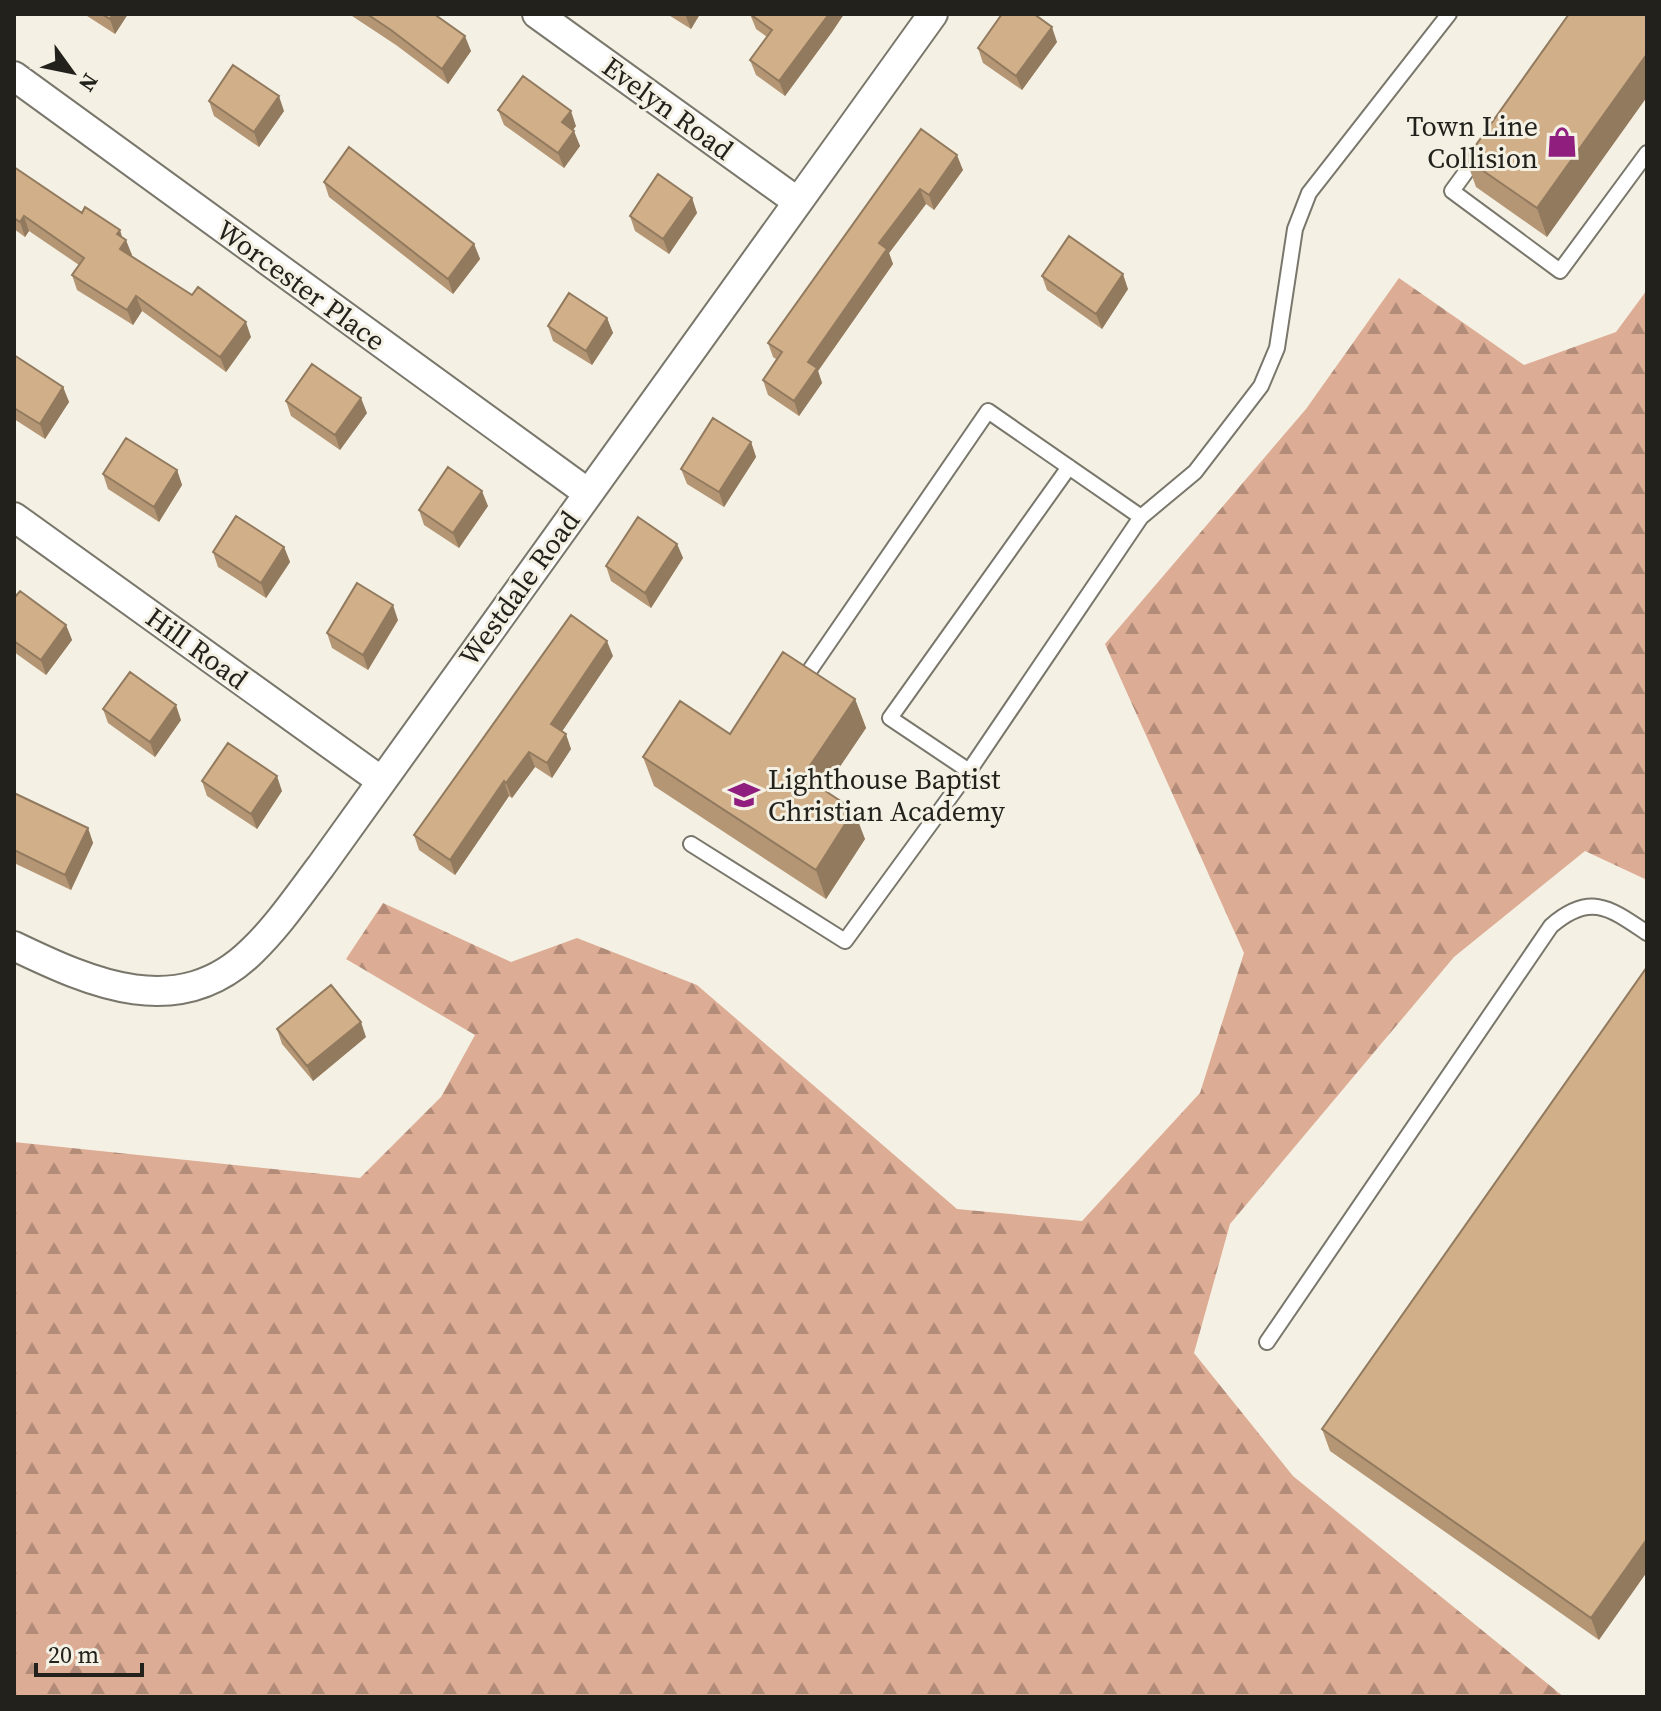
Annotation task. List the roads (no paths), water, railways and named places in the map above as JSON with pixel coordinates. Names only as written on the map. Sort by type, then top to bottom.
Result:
[{"type":"street","name":"Evelyn Road","points":[[537,14],[798,202]]},
{"type":"street","name":"Westdale Road","points":[[14,946],[95,983],[136,991],[180,988],[218,975],[250,953],[321,866],[933,14]]},
{"type":"street","name":"Worcester Place","points":[[14,76],[588,493]]},
{"type":"street","name":"Hill Road","points":[[14,517],[380,780]]},
{"type":"lane","points":[[691,844],[845,941],[969,771],[1141,517],[1195,472],[1261,386],[1277,348],[1295,229],[1309,193],[1449,14]]},
{"type":"lane","points":[[1488,141],[1452,191],[1560,271],[1647,153]]},
{"type":"lane","points":[[810,670],[988,411],[1141,517]]},
{"type":"lane","points":[[969,771],[890,718],[1069,467]]},
{"type":"lane","points":[[1267,1342],[1551,926],[1582,906],[1601,906],[1647,933]]},
{"type":"place","name":"Town Line Collision","points":[[1562,142]]},
{"type":"place","name":"Lighthouse Baptist Christian Academy","points":[[744,795]]}]
